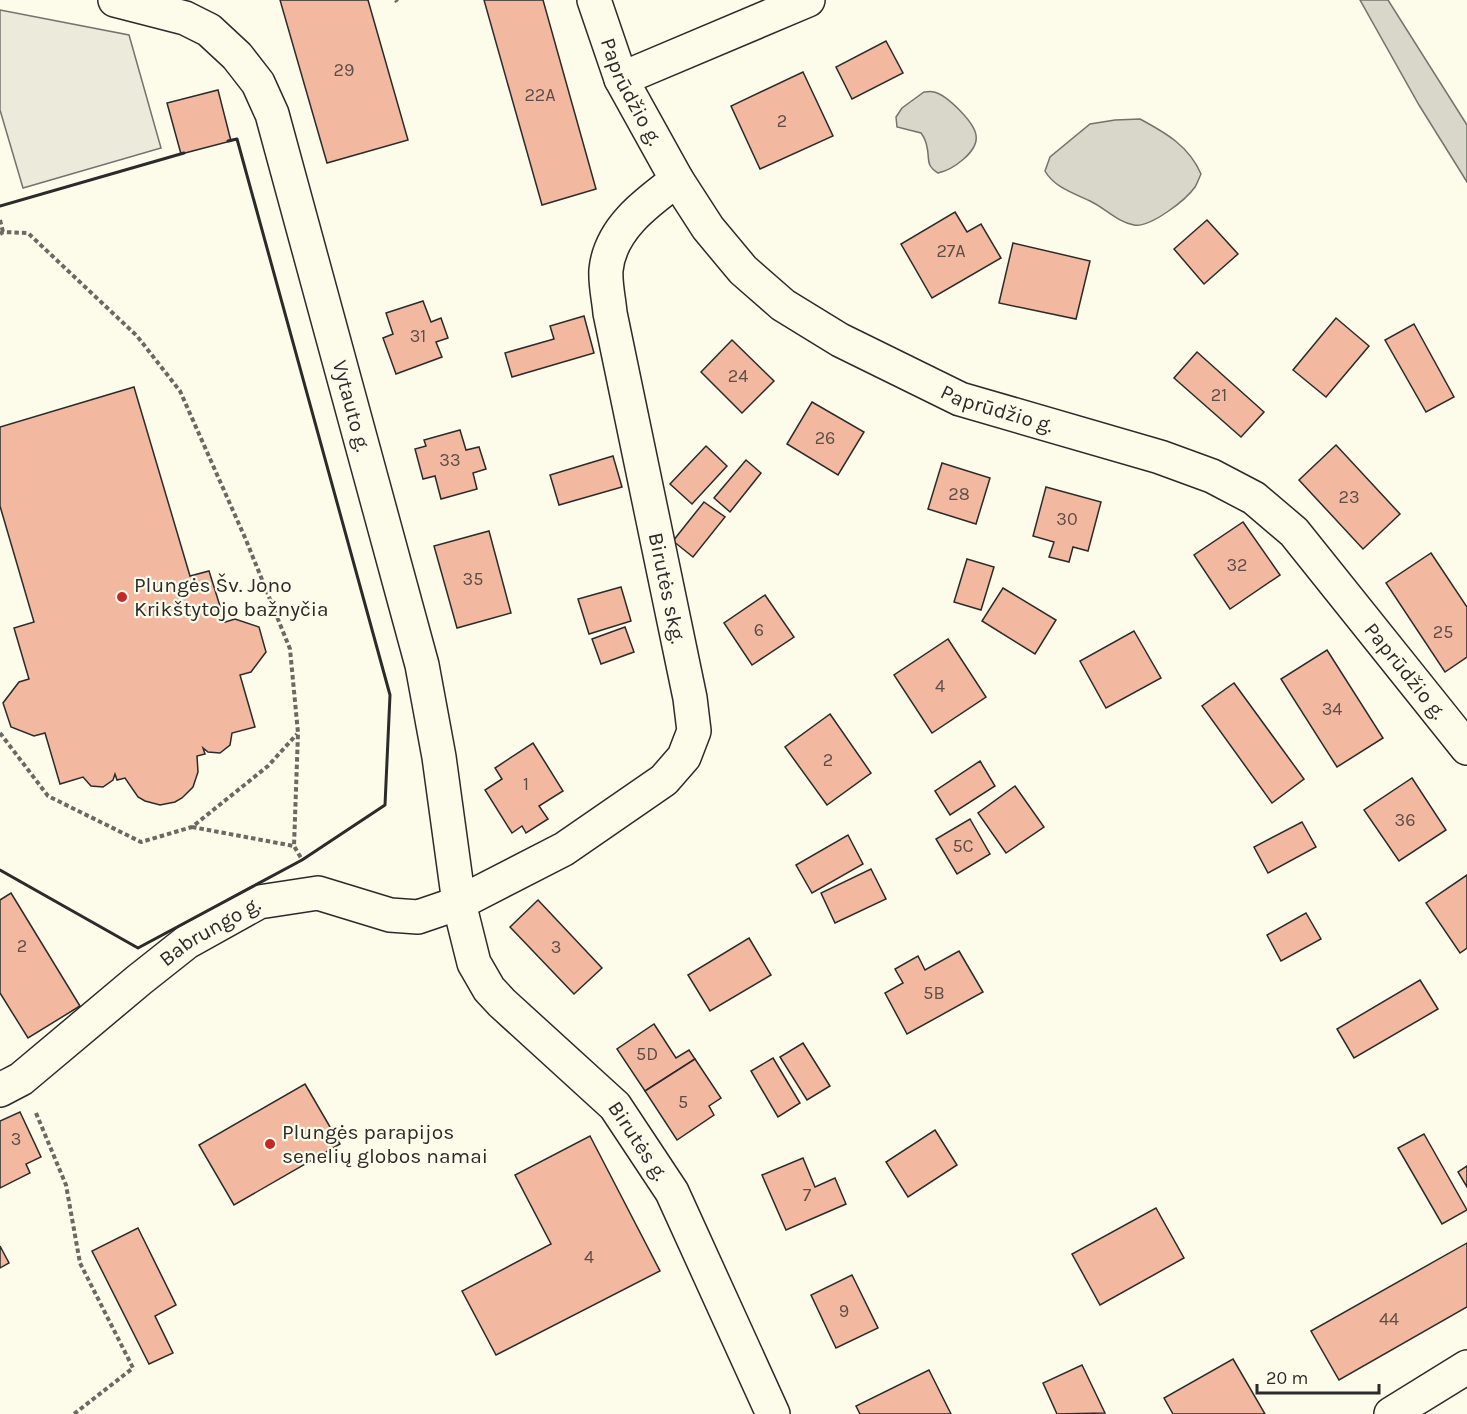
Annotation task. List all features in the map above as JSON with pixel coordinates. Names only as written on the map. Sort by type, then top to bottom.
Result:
[{"type":"street","name":"Vytauto g.","points":[[115,0],[185,18],[209,30],[237,56],[258,83],[272,114],[422,665],[439,757],[459,903]]},
{"type":"street","name":"Paprūdžio g.","points":[[594,0],[621,79],[677,180],[708,228],[743,270],[783,305],[840,340],[960,399],[1160,457],[1212,476],[1254,498],[1294,532],[1467,748]]},
{"type":"street","points":[[621,79],[808,0]]},
{"type":"street","name":"Birutės skg.","points":[[459,903],[564,849],[664,780],[684,757],[694,731],[690,698],[610,313],[606,271],[612,245],[627,222],[677,180]]},
{"type":"street","name":"Babrungo g.","points":[[11,1084],[187,942],[259,902],[318,893],[390,915],[418,917],[459,903]]},
{"type":"street","name":"Birutės g.","points":[[459,903],[474,963],[489,989],[615,1106],[672,1192],[773,1414]]},
{"type":"street","points":[[1391,1414],[1467,1366]]},
{"type":"path","points":[[0,220],[1,233],[27,233],[137,336],[180,390],[246,540],[290,649],[298,733],[294,846],[318,893]]},
{"type":"path","points":[[0,733],[48,796],[141,842],[192,826],[268,766],[298,733]]},
{"type":"path","points":[[192,826],[294,846]]},
{"type":"path","points":[[11,1084],[66,1185],[80,1263],[133,1368],[74,1414]]},
{"type":"shaded area","points":[[1360,0],[1388,0],[1467,125],[1467,182],[1419,105]]},
{"type":"shaded area","points":[[0,10],[129,35],[161,148],[23,188],[0,110]]},
{"type":"shaded area","points":[[924,92],[939,94],[952,103],[965,116],[976,135],[976,141],[969,154],[957,164],[938,173],[930,164],[926,143],[921,133],[897,127],[896,117],[902,108]]},
{"type":"shaded area","points":[[1140,119],[1176,141],[1190,156],[1201,174],[1196,186],[1176,206],[1158,218],[1141,225],[1128,223],[1059,185],[1045,171],[1050,157],[1090,124]]},
{"type":"building","points":[[280,0],[368,0],[408,140],[327,163]]},
{"type":"building","points":[[484,0],[543,0],[596,189],[542,205]]},
{"type":"building","points":[[886,41],[903,73],[852,99],[836,67]]},
{"type":"building","points":[[803,72],[833,136],[760,169],[731,106]]},
{"type":"building","points":[[218,90],[231,141],[181,154],[167,103]]},
{"type":"building","points":[[955,212],[967,232],[981,224],[1001,258],[932,298],[901,244]]},
{"type":"building","points":[[1207,220],[1238,254],[1204,284],[1174,249]]},
{"type":"building","points":[[1013,243],[1090,261],[1076,319],[999,303]]},
{"type":"building","points":[[423,301],[431,322],[441,318],[448,338],[436,342],[442,357],[396,374],[383,338],[393,334],[386,313]]},
{"type":"building","points":[[584,316],[594,353],[512,377],[505,353],[554,339],[550,326]]},
{"type":"building","points":[[1336,318],[1369,346],[1326,397],[1293,370]]},
{"type":"building","points":[[1414,324],[1454,397],[1426,412],[1385,340]]},
{"type":"building","points":[[732,340],[774,381],[742,413],[701,372]]},
{"type":"building","points":[[1197,352],[1264,412],[1241,437],[1174,378]]},
{"type":"building","name":"Plungės Šv. Jono Krikštytojo bažnyčia","points":[[134,387],[190,576],[209,571],[225,622],[235,619],[259,627],[266,652],[251,672],[240,675],[255,727],[232,733],[230,745],[220,753],[208,752],[203,748],[205,754],[197,756],[198,772],[193,787],[175,802],[160,805],[138,797],[125,778],[117,780],[115,774],[113,780],[103,787],[91,786],[83,777],[60,784],[45,733],[34,736],[11,727],[3,703],[19,682],[29,679],[14,628],[34,622],[0,506],[0,427]]},
{"type":"building","points":[[812,402],[864,432],[838,475],[787,444]]},
{"type":"building","points":[[460,430],[466,450],[479,447],[486,469],[473,473],[477,489],[441,499],[435,476],[423,479],[415,449],[426,446],[424,440]]},
{"type":"building","points":[[1336,445],[1400,514],[1363,549],[1299,480]]},
{"type":"building","points":[[706,446],[727,466],[692,504],[670,484]]},
{"type":"building","points":[[613,456],[622,487],[559,505],[550,475]]},
{"type":"building","points":[[746,460],[761,473],[730,512],[714,498]]},
{"type":"building","points":[[942,463],[990,478],[976,524],[928,509]]},
{"type":"building","points":[[1046,487],[1101,502],[1088,551],[1073,547],[1069,562],[1049,557],[1054,542],[1033,536]]},
{"type":"building","points":[[704,502],[725,517],[693,557],[673,541]]},
{"type":"building","points":[[1243,522],[1280,575],[1230,609],[1194,555]]},
{"type":"building","points":[[489,531],[511,613],[457,628],[434,546]]},
{"type":"building","points":[[1431,553],[1467,607],[1467,657],[1445,672],[1386,583]]},
{"type":"building","points":[[967,559],[994,567],[981,610],[954,602]]},
{"type":"building","points":[[621,587],[631,621],[589,634],[578,599]]},
{"type":"building","points":[[1003,588],[1056,620],[1035,654],[982,621]]},
{"type":"building","points":[[765,595],[794,637],[752,665],[724,623]]},
{"type":"building","points":[[625,627],[634,652],[601,664],[592,639]]},
{"type":"building","points":[[1134,631],[1161,678],[1106,708],[1080,661]]},
{"type":"building","points":[[948,639],[986,697],[932,733],[894,675]]},
{"type":"building","points":[[1327,650],[1383,738],[1337,767],[1281,679]]},
{"type":"building","points":[[1234,683],[1304,779],[1272,803],[1202,706]]},
{"type":"building","points":[[830,714],[871,773],[827,805],[785,747]]},
{"type":"building","points":[[533,743],[563,791],[539,806],[548,819],[526,833],[522,826],[512,833],[485,790],[502,779],[495,768]]},
{"type":"building","points":[[980,761],[995,786],[950,815],[935,791]]},
{"type":"building","points":[[1412,778],[1446,830],[1399,861],[1364,810]]},
{"type":"building","points":[[1015,786],[1044,827],[1006,853],[978,813]]},
{"type":"building","points":[[970,819],[990,854],[957,874],[936,839]]},
{"type":"building","points":[[1302,822],[1316,847],[1268,873],[1254,847]]},
{"type":"building","points":[[848,835],[863,864],[812,893],[796,865]]},
{"type":"building","points":[[871,869],[886,899],[835,923],[821,893]]},
{"type":"building","points":[[1467,875],[1467,948],[1460,953],[1426,903]]},
{"type":"building","points":[[11,893],[80,1006],[28,1038],[0,993],[0,900]]},
{"type":"building","points":[[538,900],[602,968],[574,994],[510,927]]},
{"type":"building","points":[[1306,913],[1321,939],[1281,961],[1267,935]]},
{"type":"building","points":[[749,938],[771,975],[710,1011],[688,975]]},
{"type":"building","points":[[959,951],[983,992],[907,1034],[885,993],[903,983],[895,969],[918,956],[925,970]]},
{"type":"building","points":[[1420,980],[1438,1009],[1354,1058],[1337,1029]]},
{"type":"building","points":[[654,1024],[676,1058],[689,1050],[695,1059],[645,1091],[617,1049]]},
{"type":"building","points":[[803,1043],[830,1086],[807,1100],[780,1057]]},
{"type":"building","points":[[773,1058],[800,1103],[778,1117],[751,1071]]},
{"type":"building","points":[[695,1059],[721,1098],[709,1106],[714,1115],[677,1140],[645,1091]]},
{"type":"building","name":"Plungės parapijos senelių globos namai","points":[[305,1084],[340,1144],[234,1205],[199,1145]]},
{"type":"building","points":[[20,1112],[41,1157],[26,1164],[30,1173],[0,1188],[0,1121]]},
{"type":"building","points":[[935,1130],[957,1165],[908,1197],[886,1162]]},
{"type":"building","points":[[1424,1134],[1467,1210],[1442,1224],[1398,1148]]},
{"type":"building","points":[[590,1136],[660,1271],[496,1355],[462,1291],[551,1244],[515,1175]]},
{"type":"building","points":[[803,1158],[815,1187],[835,1178],[846,1204],[786,1230],[762,1175]]},
{"type":"building","points":[[1467,1166],[1467,1187],[1458,1172]]},
{"type":"building","points":[[1156,1208],[1184,1258],[1100,1305],[1072,1254]]},
{"type":"building","points":[[138,1228],[176,1305],[155,1316],[173,1353],[149,1364],[92,1251]]},
{"type":"building","points":[[1467,1243],[1467,1307],[1339,1380],[1311,1331]]},
{"type":"building","points":[[0,1246],[9,1263],[0,1268]]},
{"type":"building","points":[[852,1275],[878,1328],[836,1348],[811,1295]]},
{"type":"building","points":[[1233,1359],[1265,1414],[1173,1414],[1164,1398]]},
{"type":"building","points":[[1082,1365],[1105,1413],[1057,1414],[1043,1383]]},
{"type":"building","points":[[929,1370],[951,1414],[860,1414],[856,1406]]},
{"type":"wall","points":[[0,870],[138,948],[302,860],[385,805],[390,695],[237,139],[228,141]]},
{"type":"wall","points":[[0,206],[184,153]]},
{"type":"place","name":"Plungės Šv. Jono Krikštytojo bažnyčia","points":[[122,597]]},
{"type":"place","name":"Plungės parapijos senelių globos namai","points":[[270,1144]]}]
